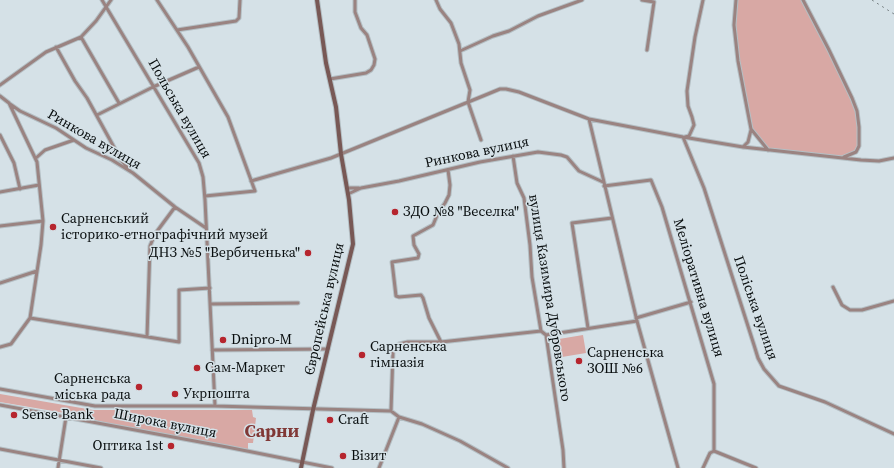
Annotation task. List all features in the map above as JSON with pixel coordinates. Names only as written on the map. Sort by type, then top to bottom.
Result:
[{"type":"main road","name":"Європейська вулиця","points":[[301,468],[313,410],[353,244],[336,107],[317,0]]},
{"type":"street","name":"Польська вулиця","points":[[102,0],[200,163],[205,196],[215,406]]},
{"type":"street","points":[[0,86],[56,47],[81,37],[107,7],[111,0]]},
{"type":"street","points":[[157,0],[177,30],[228,117],[255,191],[205,196]]},
{"type":"street","points":[[177,30],[236,21],[239,18],[240,0]]},
{"type":"street","points":[[330,79],[366,73],[371,70],[374,65],[375,59],[367,35],[361,28],[354,12],[355,0]]},
{"type":"street","points":[[436,0],[440,9],[451,23],[459,44],[461,63],[470,90],[468,102],[481,140]]},
{"type":"street","points":[[565,0],[567,5]]},
{"type":"street","points":[[460,51],[493,36],[509,31],[538,16],[582,0]]},
{"type":"street","points":[[642,0],[654,2],[647,50]]},
{"type":"street","points":[[683,137],[689,136],[694,125],[688,106],[687,91],[702,0]]},
{"type":"street","points":[[736,0],[734,25],[738,61],[751,129],[748,142],[743,147]]},
{"type":"street","points":[[803,0],[857,111],[859,146],[856,152],[842,158]]},
{"type":"street","points":[[81,37],[119,103]]},
{"type":"street","points":[[56,47],[121,160],[133,173]]},
{"type":"street","points":[[97,116],[119,103],[199,67]]},
{"type":"street","points":[[251,181],[341,154],[500,89],[519,92],[588,119],[683,137],[743,147],[842,158],[879,161],[894,158]]},
{"type":"street","name":"Ринкова вулиця","points":[[0,96],[20,111],[56,128],[86,148],[112,160],[133,173],[175,207],[206,228]]},
{"type":"street","points":[[0,347],[11,344],[30,318],[41,245],[43,221],[36,158],[9,103]]},
{"type":"street","points":[[588,119],[636,319],[678,468]]},
{"type":"street","points":[[751,129],[768,150]]},
{"type":"street","points":[[0,135],[14,163],[20,189]]},
{"type":"street","name":"Поліська вулиця","points":[[683,137],[704,188],[758,358],[764,369],[779,386],[825,402],[894,434]]},
{"type":"street","points":[[36,158],[45,150],[74,140]]},
{"type":"street","name":"Ринкова вулиця","points":[[348,194],[361,188],[538,152],[567,157],[579,171],[604,184]]},
{"type":"street","name":"вулиця Казимира Дубровського","points":[[513,156],[517,183],[524,198],[530,245],[532,277],[541,331],[546,335],[563,450],[564,468]]},
{"type":"street","points":[[441,342],[429,318],[421,295],[399,298],[396,296],[392,262],[418,258],[419,254],[414,245],[413,236],[433,225],[445,203],[449,195],[450,186],[448,170]]},
{"type":"street","name":"Меліоративна вулиця","points":[[604,184],[651,180],[662,207],[714,384],[714,452]]},
{"type":"street","points":[[0,192],[39,185]]},
{"type":"street","points":[[347,188],[361,188]]},
{"type":"street","points":[[147,338],[150,246],[155,234],[175,207]]},
{"type":"street","points":[[588,328],[572,223],[612,218]]},
{"type":"street","points":[[0,226],[43,221]]},
{"type":"street","points":[[0,283],[37,271]]},
{"type":"street","points":[[833,287],[842,305],[850,310],[862,310],[894,301]]},
{"type":"street","points":[[30,318],[179,342],[179,290],[210,288]]},
{"type":"street","points":[[546,335],[636,319],[691,302]]},
{"type":"street","points":[[210,304],[298,303]]},
{"type":"street","points":[[508,468],[460,441],[422,424],[398,417],[391,411],[393,352],[399,344],[408,342],[441,342],[541,331]]},
{"type":"street","points":[[212,350],[328,349]]},
{"type":"street","name":"Широка вулиця","points":[[0,389],[95,406],[215,406],[313,410],[391,411]]},
{"type":"street","name":"Широка вулиця","points":[[0,406],[66,417],[332,468]]},
{"type":"street","points":[[58,468],[66,417]]},
{"type":"street","points":[[379,468],[398,417]]},
{"type":"street","points":[[0,449],[101,468]]},
{"type":"street","points":[[703,468],[710,453],[714,452],[756,468]]},
{"type":"shaded area","points":[[736,0],[803,0],[815,21],[857,111],[860,137],[856,152],[842,158],[768,150],[751,129],[734,25]]},
{"type":"shaded area","points":[[583,335],[586,353],[556,358],[553,340]]},
{"type":"shaded area","points":[[0,394],[93,410],[252,410],[253,417],[256,418],[253,443],[248,443],[248,450],[107,423],[59,412],[0,402]]},
{"type":"railway","points":[[872,0],[894,14]]},
{"type":"place","name":"ЗДО №8 \"Веселка\"","points":[[395,212]]},
{"type":"place","name":"Сарненський історико-етнографічний музей","points":[[53,227]]},
{"type":"place","name":"ДНЗ №5 \"Вербиченька\"","points":[[308,253]]},
{"type":"place","name":"Dnipro-M","points":[[223,340]]},
{"type":"place","name":"Сарненська гімназія","points":[[362,355]]},
{"type":"place","name":"Сарненська ЗОШ №6","points":[[579,361]]},
{"type":"place","name":"Сам-Маркет","points":[[197,368]]},
{"type":"place","name":"Сарненська міська рада","points":[[139,387]]},
{"type":"place","name":"Укрпошта","points":[[175,394]]},
{"type":"place","name":"Sense Bank","points":[[14,415]]},
{"type":"place","name":"Craft","points":[[330,420]]},
{"type":"place","name":"Оптика 1st","points":[[171,446]]},
{"type":"place","name":"Візит","points":[[343,456]]},
{"type":"district","name":"Сарни","points":[[272,432]]}]
